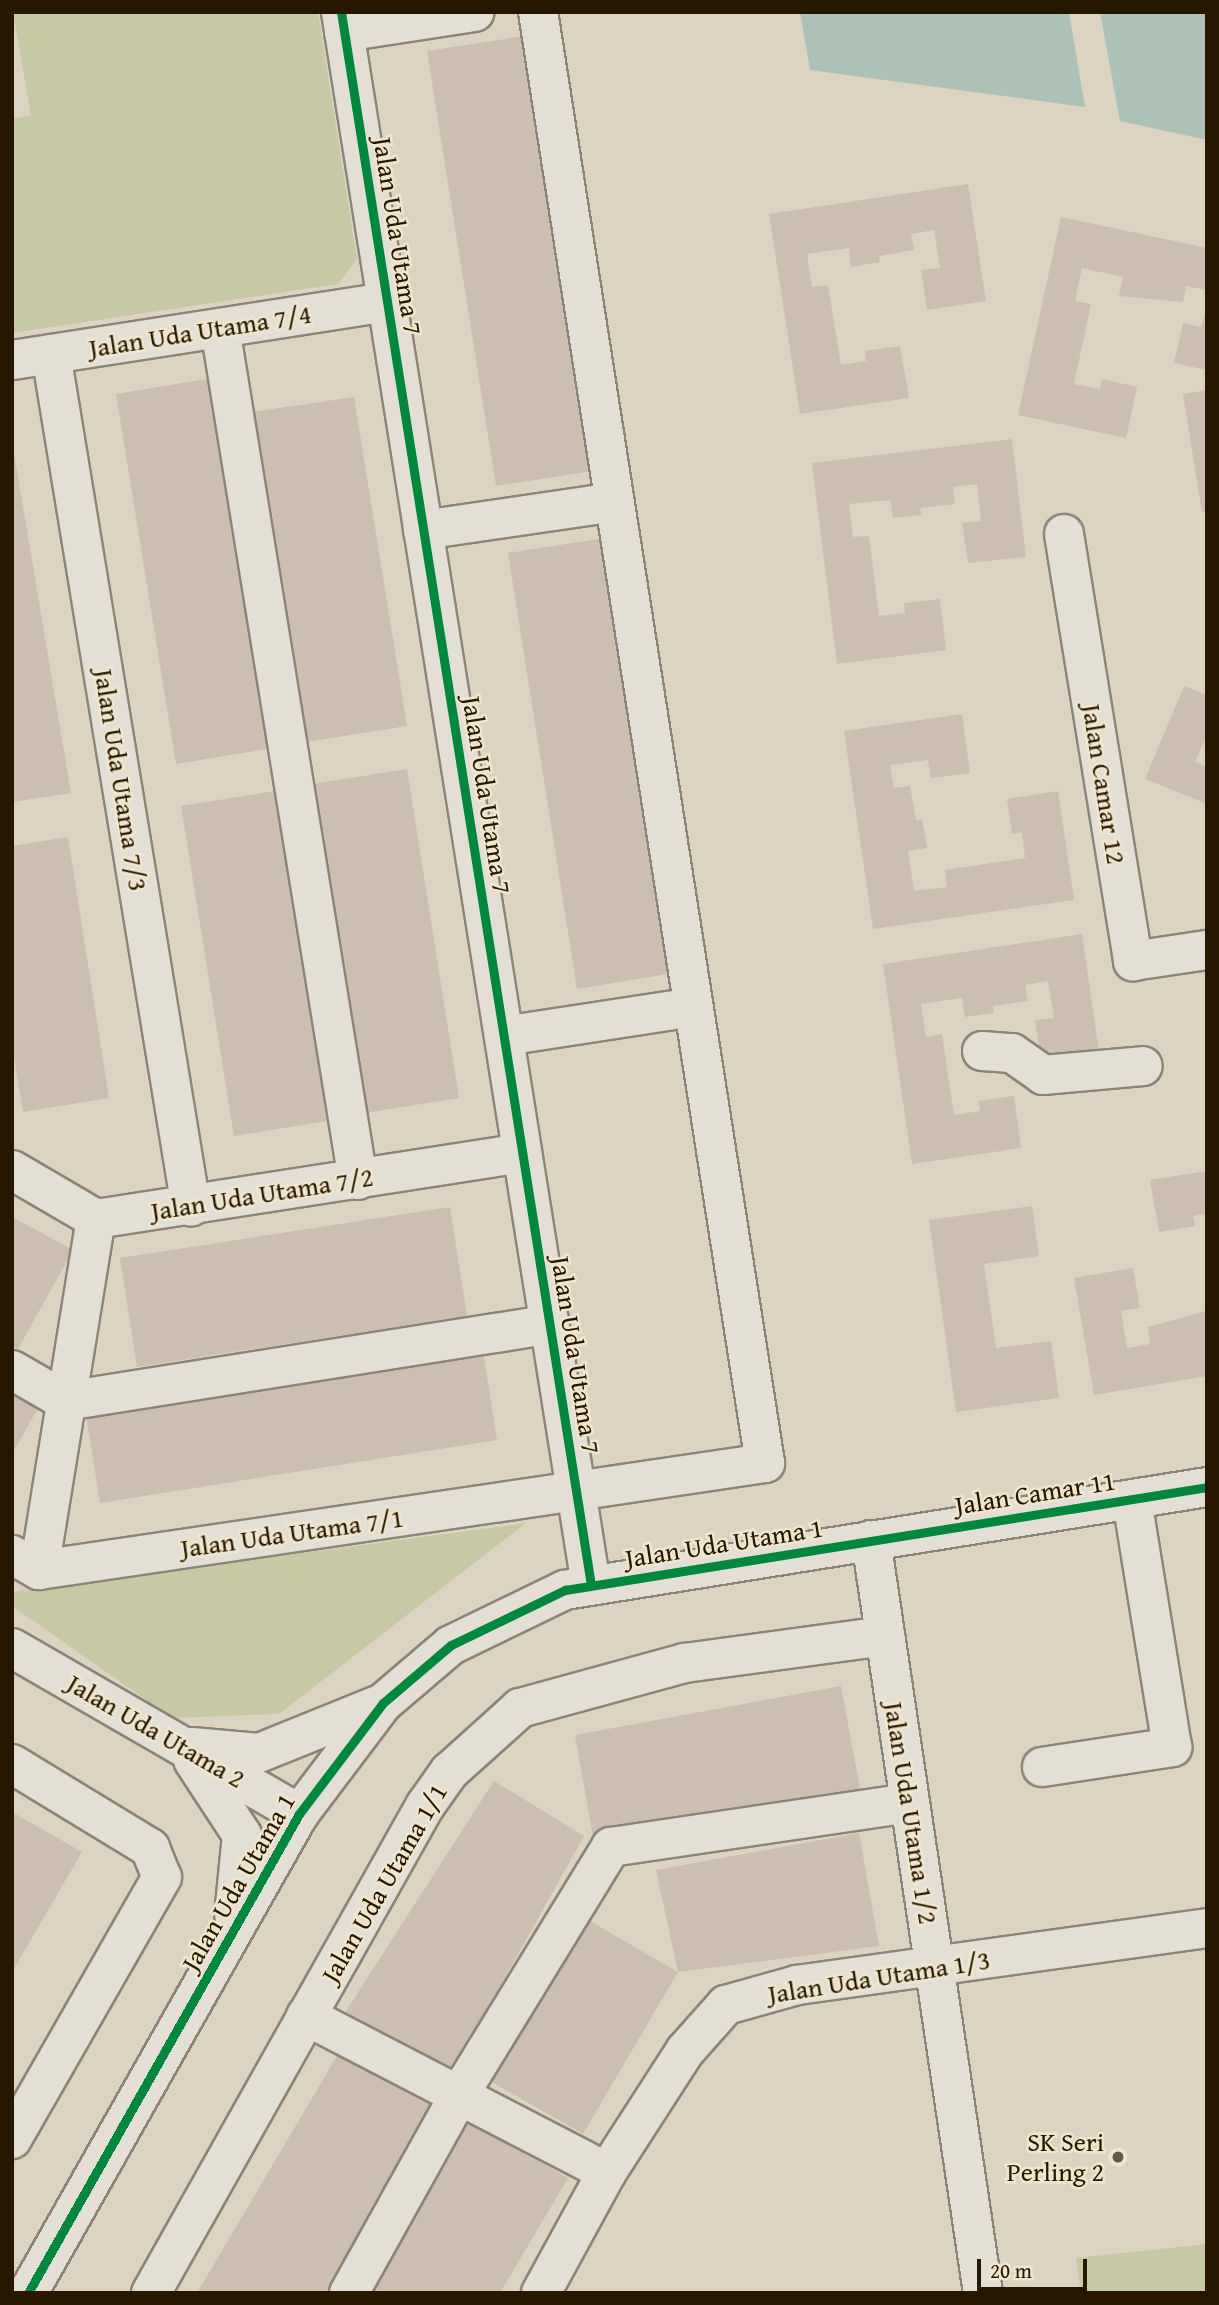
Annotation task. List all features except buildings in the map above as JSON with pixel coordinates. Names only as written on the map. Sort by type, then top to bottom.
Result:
[{"type":"street","points":[[343,22],[474,12]]},
{"type":"street","points":[[504,1037],[693,1007],[538,12]]},
{"type":"street","name":"Jalan Uda Utama 7","points":[[343,22],[591,1585]]},
{"type":"street","name":"Jalan Uda Utama 7/4","points":[[12,360],[387,302]]},
{"type":"street","points":[[220,328],[358,1180]]},
{"type":"street","name":"Jalan Uda Utama 7/3","points":[[51,354],[191,1207]]},
{"type":"street","points":[[423,530],[614,502]]},
{"type":"street","name":"Jalan Camar 12","points":[[1064,534],[1133,961],[1207,950]]},
{"type":"street","name":"Jalan Uda Utama 7/1","points":[[26,1562],[576,1491],[765,1463],[693,1007]]},
{"type":"street","points":[[982,1051],[1012,1053],[1043,1076],[1143,1066]]},
{"type":"street","name":"Jalan Uda Utama 7/2","points":[[96,1219],[191,1207],[523,1153]]},
{"type":"street","points":[[14,1163],[96,1219],[66,1401],[26,1562]]},
{"type":"street","points":[[12,1370],[66,1401],[550,1324]]},
{"type":"street","name":"Jalan Camar 11","points":[[871,1540],[1207,1487]]},
{"type":"street","points":[[1042,1767],[1172,1747],[1132,1499]]},
{"type":"street","name":"Jalan Uda Utama 1","points":[[28,2293],[299,1814],[383,1703],[451,1645],[565,1590],[871,1540]]},
{"type":"street","name":"Jalan Uda Utama 1/2","points":[[871,1540],[983,2293]]},
{"type":"street","name":"Jalan Uda Utama 1/1","points":[[151,2293],[425,1806],[449,1772],[520,1708],[685,1664],[885,1636]]},
{"type":"street","name":"Jalan Uda Utama 2","points":[[12,1648],[299,1814]]},
{"type":"street","points":[[183,1747],[259,1753],[383,1703]]},
{"type":"street","points":[[183,1747],[243,1835],[233,1930]]},
{"type":"street","points":[[12,1764],[150,1848],[162,1877],[12,2139]]},
{"type":"street","points":[[349,2293],[459,2095],[611,1847],[910,1803]]},
{"type":"street","name":"Jalan Uda Utama 1/3","points":[[541,2293],[607,2172],[685,2051],[726,2004],[797,1985],[1207,1928]]},
{"type":"street","points":[[306,2016],[607,2172]]},
{"type":"green space","points":[[13,12],[318,12],[357,259],[338,284],[12,333],[12,119],[31,115]]},
{"type":"green space","points":[[526,1523],[279,1714],[172,1718],[12,1606],[12,1592]]},
{"type":"green space","points":[[1207,2244],[1207,2293],[1081,2293],[1076,2258]]},
{"type":"shaded area","points":[[800,12],[1069,12],[1085,107],[810,70]]},
{"type":"shaded area","points":[[1100,12],[1207,12],[1207,140],[1120,121]]},
{"type":"cycle path","points":[[341,12],[591,1585]]},
{"type":"cycle path","points":[[28,2293],[299,1814],[383,1703],[451,1645],[565,1590],[1207,1487]]},
{"type":"place","name":"SK Seri Perling 2","points":[[1118,2157]]}]
